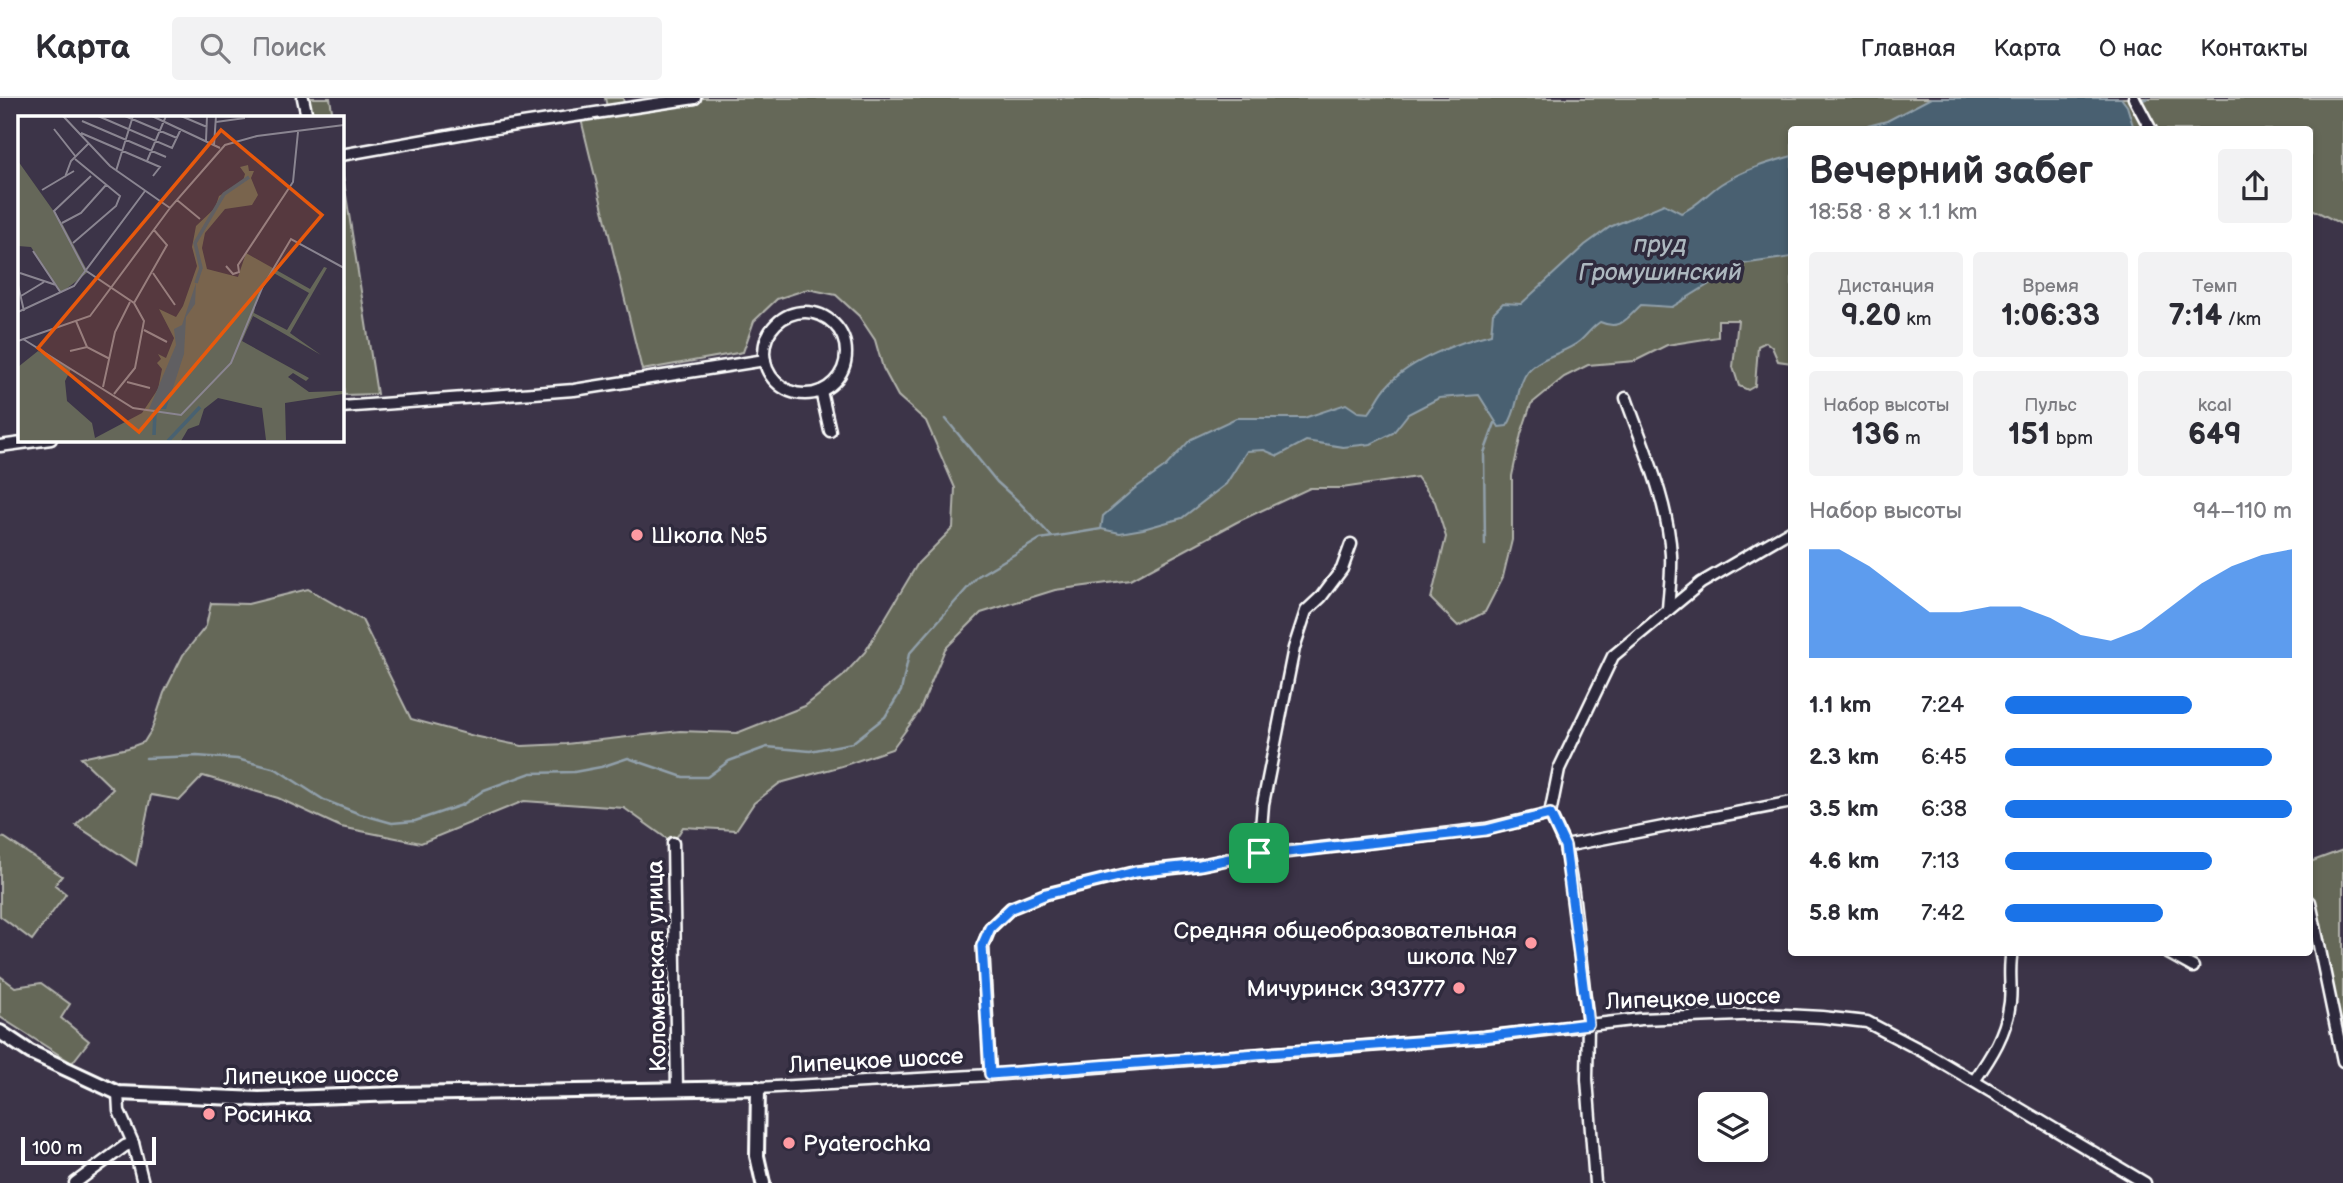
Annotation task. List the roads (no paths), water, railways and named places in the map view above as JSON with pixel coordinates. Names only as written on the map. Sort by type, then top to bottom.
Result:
[{"type":"main road","name":"Липецкое шоссе","points":[[0,1032],[30,1052],[118,1093],[259,1099],[758,1088]]},
{"type":"main road","points":[[758,1088],[758,1156],[763,1183]]},
{"type":"street","points":[[303,98],[307,116]]},
{"type":"street","points":[[343,155],[482,130],[695,98]]},
{"type":"street","points":[[2134,98],[2149,126]]},
{"type":"street","points":[[801,312],[824,316],[840,331],[846,354],[839,376],[821,391],[806,394],[785,388],[770,374],[765,360],[767,338],[780,320],[801,312]]},
{"type":"street","points":[[343,407],[574,390],[765,360]]},
{"type":"street","points":[[821,391],[830,431]]},
{"type":"street","points":[[1626,398],[1651,465],[1663,511],[1671,556],[1668,610]]},
{"type":"street","points":[[0,446],[36,441]]},
{"type":"street","points":[[1595,1183],[1587,1079],[1588,1024],[1565,846],[1550,814],[1559,769],[1613,656],[1701,583],[1788,532]]},
{"type":"street","points":[[1259,853],[1263,804],[1294,648],[1306,611],[1321,597],[1342,569],[1351,544]]},
{"type":"street","points":[[1565,846],[1788,803]]},
{"type":"street","points":[[990,1074],[982,946],[990,928],[1011,908],[1046,894],[1135,872],[1200,865],[1259,853],[1486,830],[1550,814]]},
{"type":"street","name":"Коломенская улица","points":[[673,843],[677,1089]]},
{"type":"street","points":[[2313,916],[2343,1061]]},
{"type":"street","points":[[1974,1081],[2000,1041],[2010,1003],[2012,956]]},
{"type":"street","points":[[2173,956],[2193,967]]},
{"type":"street","name":"Липецкое шоссе","points":[[758,1088],[990,1074],[1483,1037],[1588,1024],[1765,1014],[1867,1023],[1926,1053],[2145,1183]]},
{"type":"street","points":[[118,1093],[119,1111],[133,1143],[143,1183]]},
{"type":"street","points":[[75,1183],[133,1143]]},
{"type":"water","points":[[1931,98],[2121,98],[2127,106],[2133,126],[1868,126],[1887,121]]},
{"type":"water","name":"пруд Громушинский","points":[[1788,157],[1788,258],[1742,264],[1672,307],[1641,305],[1619,324],[1600,322],[1580,341],[1528,371],[1507,426],[1499,427],[1479,395],[1439,398],[1408,414],[1393,433],[1371,444],[1343,447],[1306,441],[1278,456],[1264,450],[1247,451],[1226,484],[1182,518],[1120,533],[1101,529],[1103,516],[1165,467],[1191,439],[1236,418],[1304,418],[1346,404],[1358,412],[1369,413],[1385,388],[1397,376],[1450,347],[1491,334],[1493,313],[1503,303],[1521,304],[1585,245],[1610,227],[1664,204],[1681,213],[1729,179],[1755,167]]},
{"type":"waterway","points":[[2140,101],[2148,98]]},
{"type":"waterway","points":[[946,419],[997,482],[1051,536]]},
{"type":"waterway","points":[[1485,545],[1484,453],[1495,423]]},
{"type":"waterway","points":[[146,758],[197,756],[237,759],[276,769],[324,800],[392,823],[415,821],[462,805],[484,790],[531,773],[574,772],[628,758],[683,777],[707,777],[729,761],[767,747],[810,751],[852,743],[885,717],[901,691],[909,654],[978,576],[1040,539],[1101,529]]},
{"type":"place","name":"Школа №5","points":[[637,535]]},
{"type":"place","name":"Средняя общеобразовательная школа №7","points":[[1531,943]]},
{"type":"place","name":"Мичуринск 393777","points":[[1459,988]]},
{"type":"place","name":"Росинка","points":[[209,1114]]},
{"type":"place","name":"Pyaterochka","points":[[789,1143]]}]
